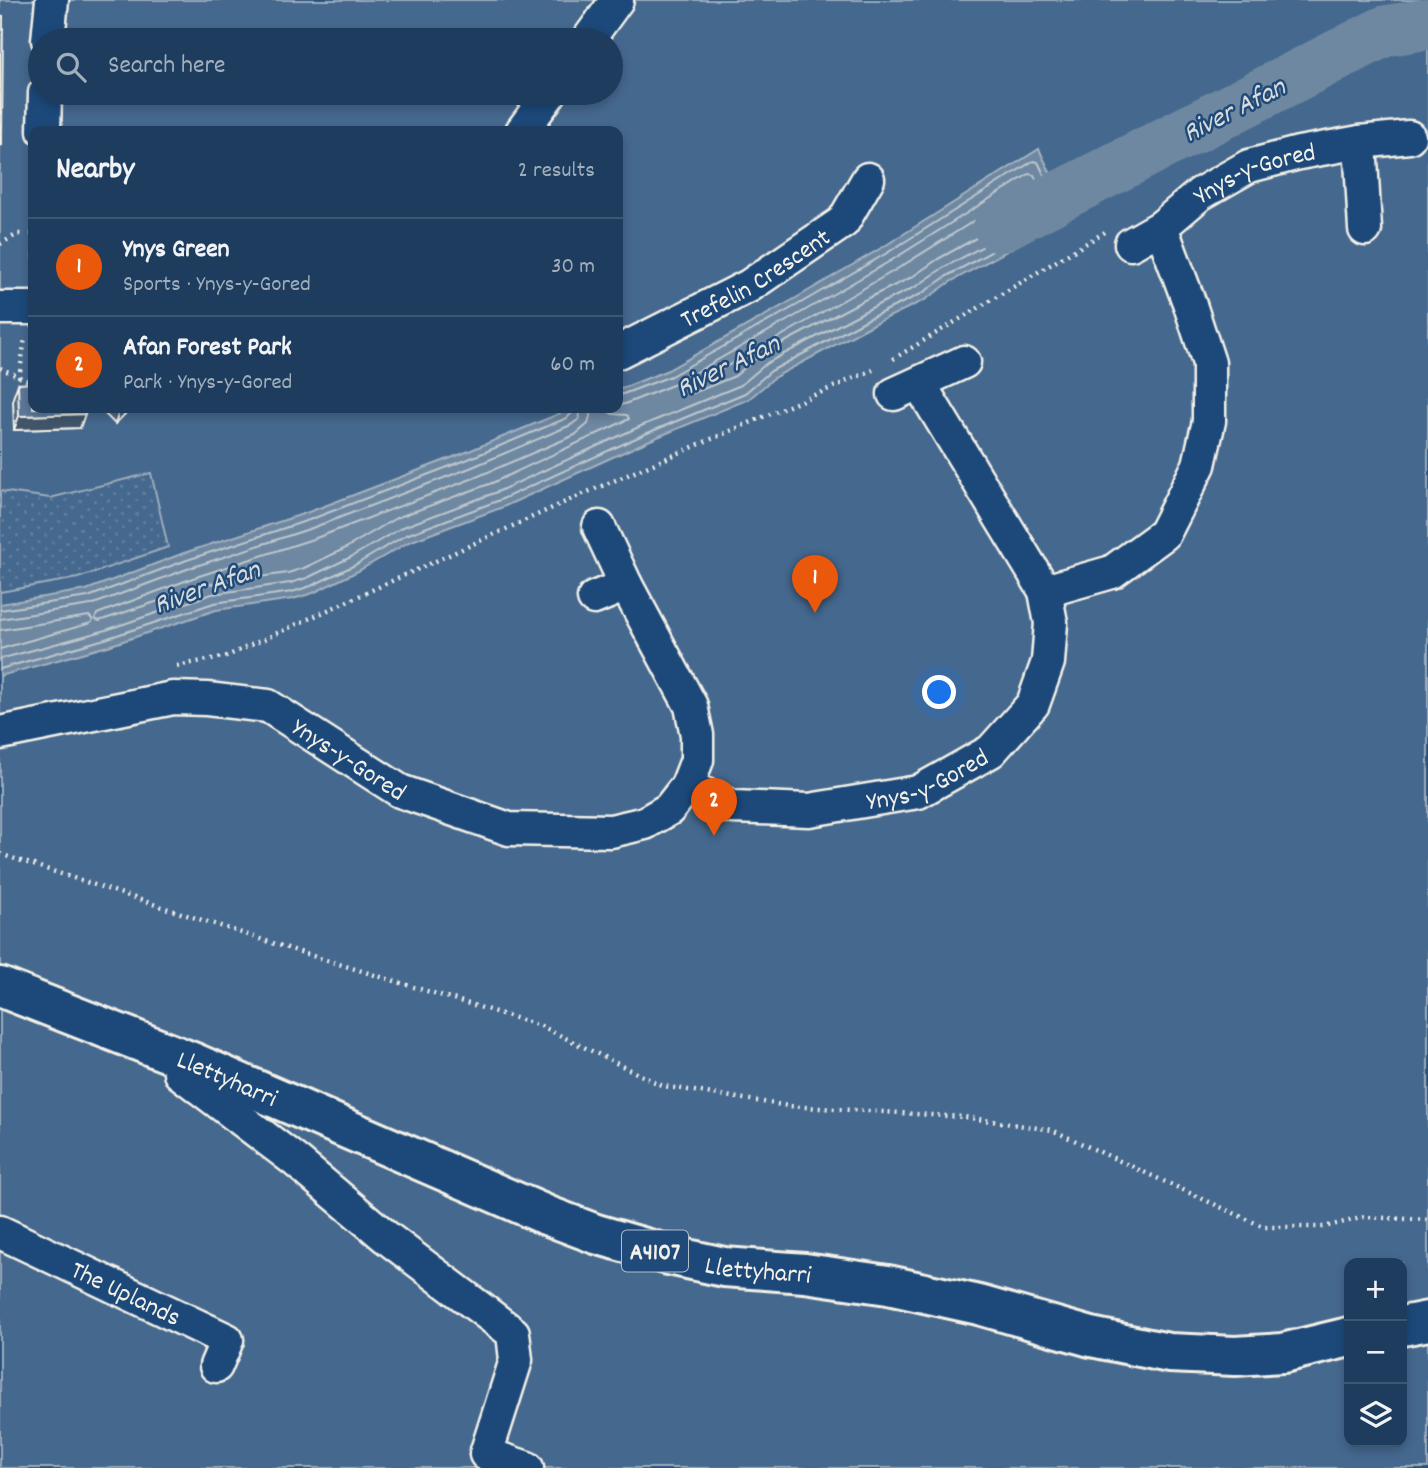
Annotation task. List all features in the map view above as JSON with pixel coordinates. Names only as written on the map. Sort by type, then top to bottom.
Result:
[{"type":"main road","name":"Llettyharri","points":[[0,987],[191,1062],[546,1215],[596,1234],[669,1255],[724,1267],[805,1273],[888,1285],[1169,1353],[1235,1356],[1283,1353],[1344,1338]]},
{"type":"main road","points":[[1407,1325],[1428,1321]]},
{"type":"street","points":[[49,28],[52,0]]},
{"type":"street","points":[[597,28],[617,0]]},
{"type":"street","points":[[44,126],[45,105]]},
{"type":"street","points":[[526,126],[541,105]]},
{"type":"street","name":"Ynys-y-Gored","points":[[1124,234],[1161,227],[1200,194],[1249,166],[1299,153],[1360,142],[1409,137]]},
{"type":"street","name":"Ynys-y-Gored","points":[[1360,142],[1365,229]]},
{"type":"street","name":"Trefelin Crescent","points":[[623,349],[749,286],[843,222],[868,179]]},
{"type":"street","points":[[1045,591],[1112,572],[1164,534],[1199,465],[1209,421],[1209,363],[1161,227]]},
{"type":"street","points":[[0,308],[28,322]]},
{"type":"street","name":"Ynys-y-Gored","points":[[687,786],[732,807],[809,810],[918,792],[991,751],[1033,704],[1048,662],[1051,624],[1045,591],[907,389],[964,362]]},
{"type":"street","name":"Ynys-y-Gored","points":[[0,733],[173,698],[268,706],[400,791],[509,829],[611,831],[645,823],[669,808],[687,786],[697,760],[697,735],[691,706],[626,585],[599,527]]},
{"type":"street","points":[[594,598],[626,585]]},
{"type":"street","points":[[191,1062],[180,1073],[296,1161],[386,1237],[513,1333],[516,1360],[486,1454],[527,1468]]},
{"type":"street","name":"The Uplands","points":[[0,1232],[227,1339],[216,1366]]},
{"type":"path","points":[[0,244],[18,234],[28,234]]},
{"type":"path","points":[[176,666],[227,656],[583,494],[874,370],[1124,234]]},
{"type":"path","points":[[19,378],[28,328]]},
{"type":"path","points":[[0,368],[28,381]]},
{"type":"path","points":[[0,855],[303,953],[541,1026],[663,1086],[788,1106],[964,1117],[1052,1130],[1264,1227],[1324,1227],[1365,1217],[1428,1220]]},
{"type":"shaded area","points":[[0,0],[1428,0],[1428,1468],[0,1468]]},
{"type":"shaded area","points":[[151,473],[168,547],[78,578],[0,592],[0,491],[50,498]]},
{"type":"water","points":[[1039,149],[1071,216],[950,282],[925,300],[775,377],[749,399],[648,441],[503,507],[409,542],[313,593],[293,599],[216,610],[108,646],[0,676],[0,604],[86,590],[184,553],[306,513],[561,413],[623,413],[623,388],[668,370],[883,247]]},
{"type":"building","points":[[0,16],[3,16],[2,145],[0,145]]},
{"type":"building","points":[[28,383],[28,413],[85,414],[19,416],[18,384]]},
{"type":"waterway","name":"River Afan","points":[[999,227],[1385,31],[1428,24]]},
{"type":"place","name":"Ynys Green","points":[[815,613]]},
{"type":"place","name":"Afan Forest Park","points":[[714,836]]}]
